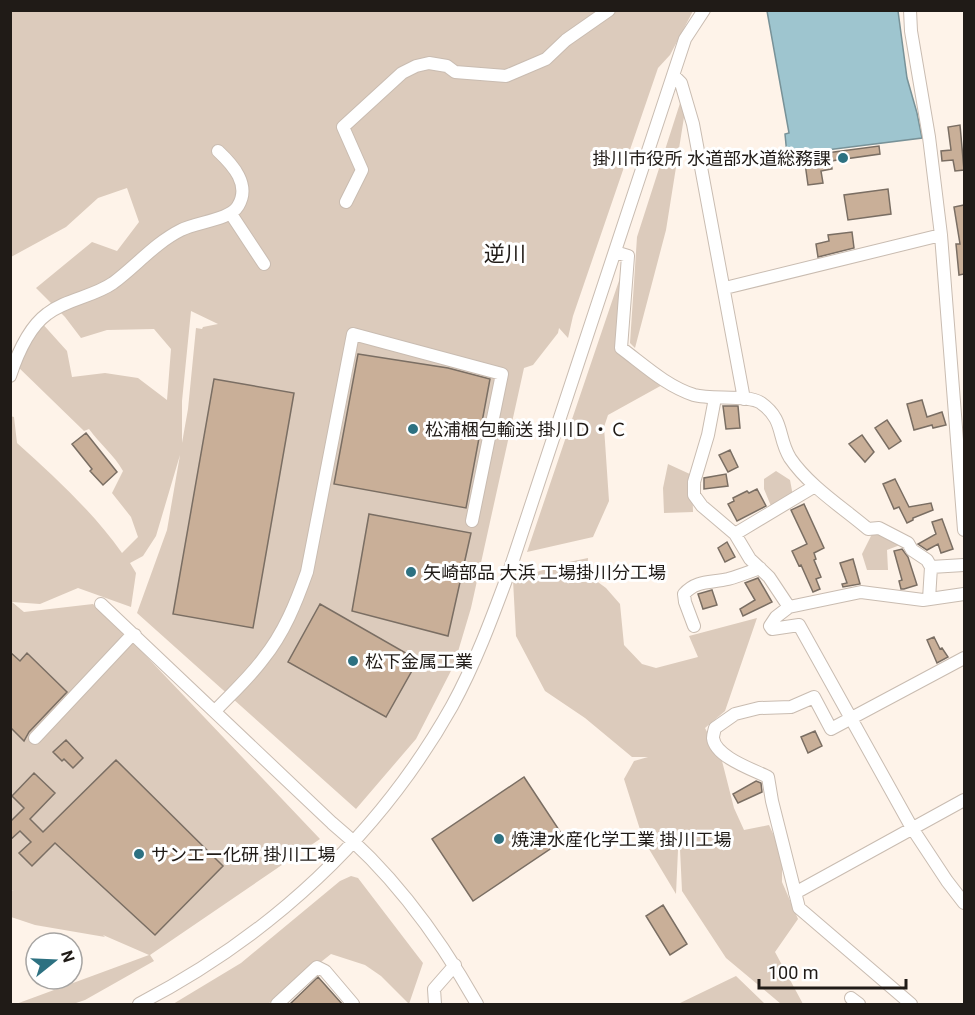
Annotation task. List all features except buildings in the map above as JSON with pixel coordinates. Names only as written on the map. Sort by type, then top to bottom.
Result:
[{"type":"street","points":[[346,202],[362,170],[343,127],[402,73],[429,63],[447,66],[455,72],[506,76],[546,59],[566,40],[609,10]]},
{"type":"street","points":[[139,1005],[198,972],[240,944],[313,884],[354,842],[416,764],[452,706],[481,645],[509,573],[685,39],[704,10]]},
{"type":"street","points":[[910,10],[911,31],[930,137],[941,235],[964,530]]},
{"type":"street","points":[[673,75],[681,83],[693,124],[744,399]]},
{"type":"street","points":[[10,376],[26,340],[46,314],[104,289],[156,246],[181,230],[200,222],[231,214],[239,206],[242,198],[242,185],[237,171],[218,152]]},
{"type":"street","points":[[231,214],[264,264]]},
{"type":"street","points":[[724,288],[941,235]]},
{"type":"street","points":[[615,252],[628,256],[621,348],[670,386],[695,395],[759,401],[773,413],[780,424],[785,448],[791,459],[815,486],[868,529],[879,528],[908,543],[912,550],[927,560],[932,567],[929,599]]},
{"type":"street","points":[[215,711],[263,660],[280,634],[298,598],[307,572],[353,334],[502,374],[472,521]]},
{"type":"street","points":[[716,398],[694,482],[694,495],[702,506],[735,534],[750,559],[769,578],[789,608]]},
{"type":"street","points":[[735,534],[815,486]]},
{"type":"street","points":[[932,567],[964,565]]},
{"type":"street","points":[[694,626],[684,602],[684,594],[690,587],[708,581],[727,579],[760,568]]},
{"type":"street","points":[[964,594],[923,600],[861,592],[789,608],[776,617],[770,627],[772,629],[799,626],[912,828],[964,903]]},
{"type":"street","points":[[102,604],[354,842],[410,904],[455,965],[477,1005]]},
{"type":"street","points":[[35,738],[129,638],[135,635]]},
{"type":"street","points":[[911,1005],[799,908],[768,777],[727,757],[717,748],[713,738],[715,728],[735,714],[759,708],[791,707],[814,697],[831,729],[964,658]]},
{"type":"street","points":[[795,893],[964,800]]},
{"type":"street","points":[[435,1005],[434,988],[455,965]]},
{"type":"street","points":[[277,1005],[317,967],[326,971],[353,1005]]},
{"type":"shaded area","points":[[11,11],[693,11],[670,55],[658,68],[573,316],[568,338],[559,328],[558,333],[533,365],[524,368],[471,608],[454,665],[416,739],[356,809],[137,613],[167,530],[180,455],[156,536],[143,556],[130,563],[136,573],[131,607],[78,588],[40,604],[12,602],[24,612],[93,604],[129,638],[320,839],[150,955],[154,961],[85,1000],[73,1004],[16,1004],[51,991],[84,991],[84,979],[149,955],[103,935],[105,937],[84,933],[84,931],[35,925],[11,917],[11,890],[14,891],[10,889],[10,416],[14,417],[17,443],[86,509],[122,553],[138,537],[131,517],[112,493],[123,471],[119,465],[89,429],[84,431],[15,364],[40,321],[67,351],[72,377],[105,373],[138,378],[167,400],[171,349],[154,329],[107,330],[81,338],[65,317],[36,288],[92,242],[117,251],[139,222],[127,188],[98,198],[66,227],[11,257]],"holes":[[[191,311],[218,324],[202,329],[196,328],[188,409],[182,443],[182,401]]]},
{"type":"shaded area","points":[[682,97],[685,111],[666,230],[635,348],[630,343],[637,237]]},
{"type":"shaded area","points":[[625,263],[619,350],[664,384],[608,415],[604,427],[609,501],[593,537],[527,552]]},
{"type":"shaded area","points":[[668,464],[692,475],[693,512],[664,513],[663,488]]},
{"type":"shaded area","points":[[776,471],[790,480],[793,496],[771,506],[764,489],[764,479]]},
{"type":"shaded area","points":[[873,532],[884,533],[900,545],[887,550],[888,570],[867,570],[862,554]]},
{"type":"shaded area","points":[[588,558],[587,574],[606,588],[620,604],[624,645],[642,664],[656,668],[698,657],[689,636],[757,618],[725,711],[705,728],[722,761],[734,808],[744,830],[769,825],[782,853],[782,882],[798,919],[775,952],[803,1004],[781,1004],[726,958],[682,891],[679,828],[676,894],[643,839],[624,779],[634,761],[648,757],[632,757],[585,718],[545,691],[516,636],[513,580],[564,563]]},
{"type":"shaded area","points":[[351,876],[358,878],[423,963],[409,1004],[381,976],[365,965],[331,954],[268,1004],[173,1004],[241,963],[340,881]]},
{"type":"shaded area","points":[[736,976],[765,1004],[678,1004]]},
{"type":"water","points":[[767,11],[898,11],[907,78],[922,138],[787,155],[785,134],[789,133]]},
{"type":"place","name":"掛川市役所 水道部水道総務課","points":[[843,158]]},
{"type":"place","name":"松浦梱包輸送 掛川Ｄ・Ｃ","points":[[413,429]]},
{"type":"place","name":"矢崎部品 大浜 工場掛川分工場","points":[[411,572]]},
{"type":"place","name":"松下金属工業","points":[[353,661]]},
{"type":"place","name":"焼津水産化学工業 掛川工場","points":[[499,839]]},
{"type":"place","name":"サンエー化研 掛川工場","points":[[139,854]]},
{"type":"district","name":"逆川","points":[[505,254]]}]
